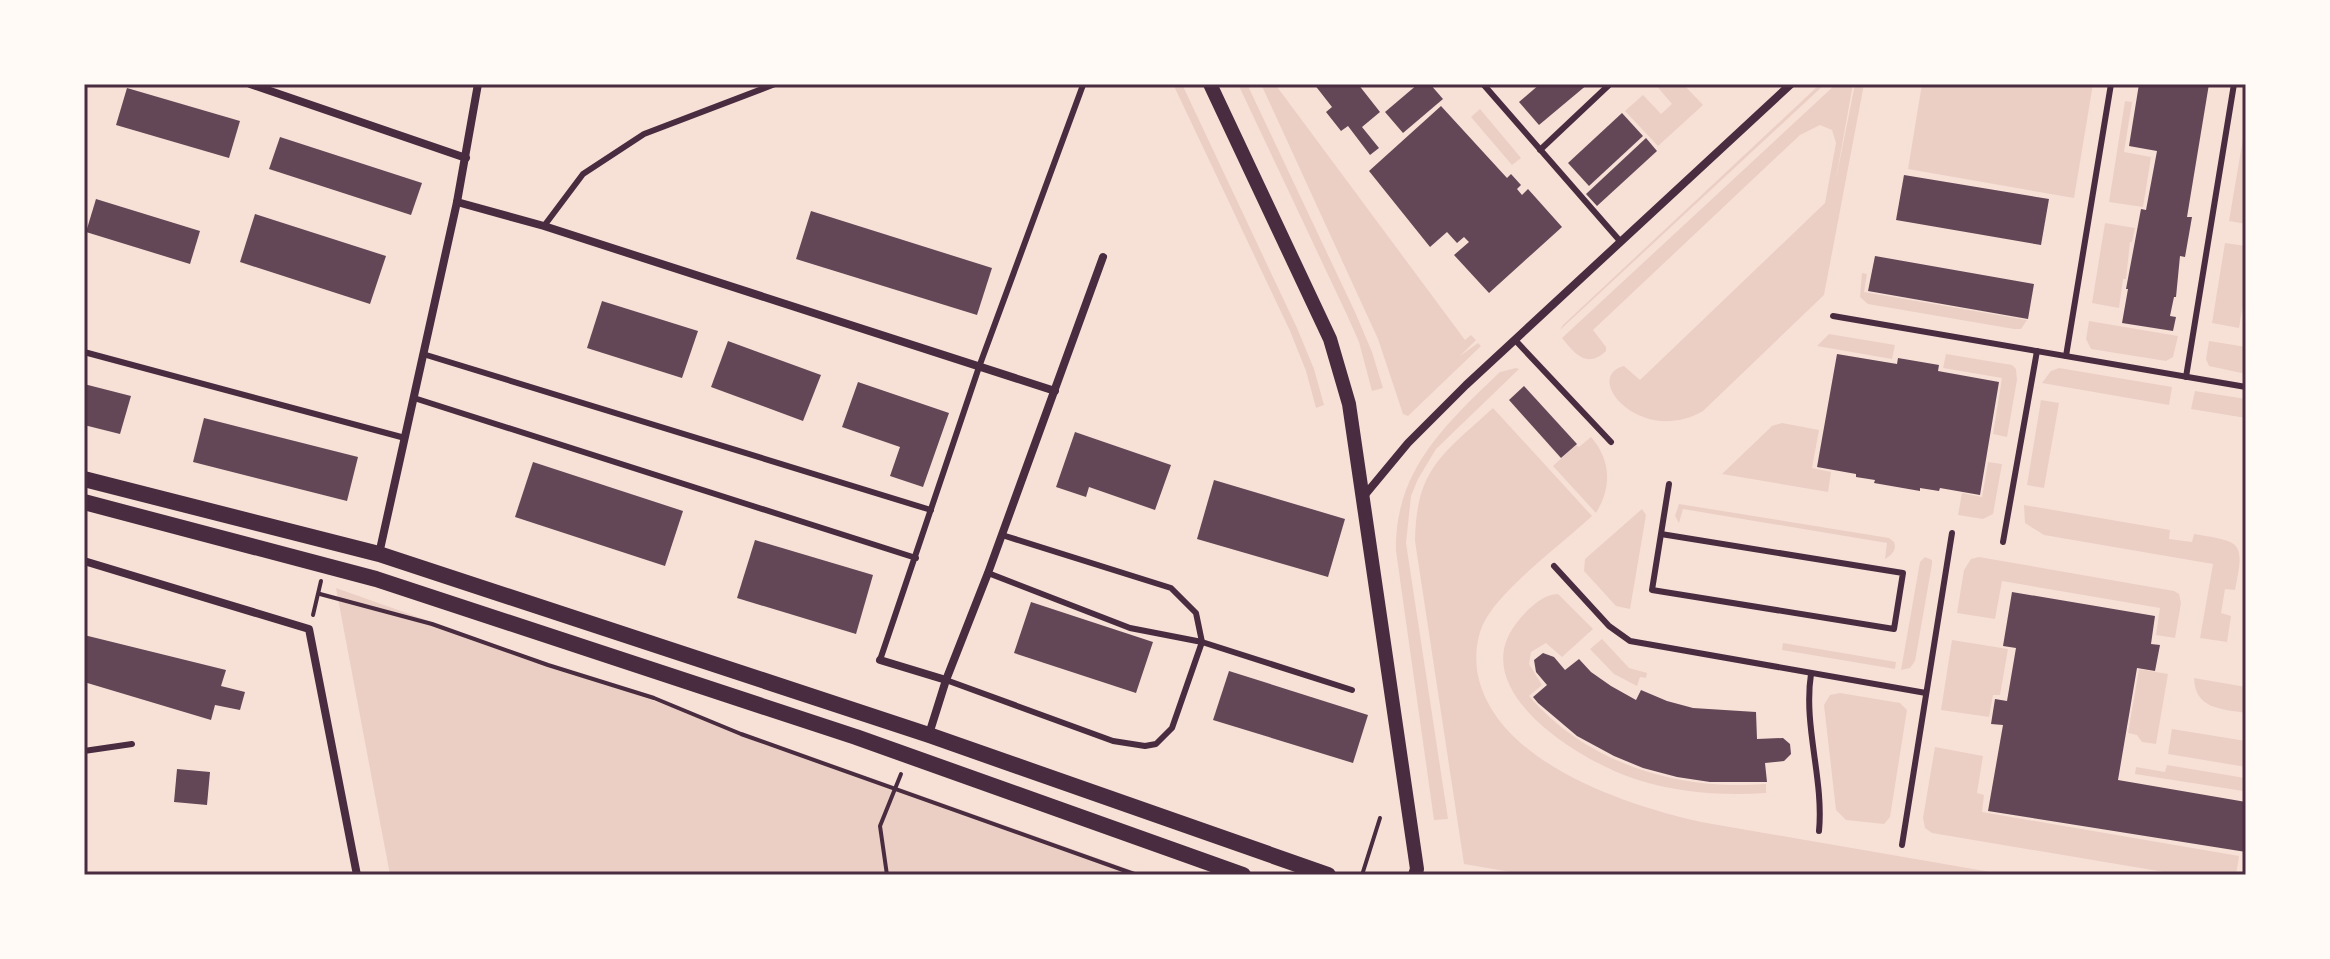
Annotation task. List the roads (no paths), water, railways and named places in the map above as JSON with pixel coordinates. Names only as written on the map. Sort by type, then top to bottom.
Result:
[{"type":"main road","points":[[84,479],[379,554],[929,735],[1328,875]]},
{"type":"main road","points":[[84,502],[390,583],[856,737],[1243,875]]},
{"type":"street","points":[[250,84],[466,158]]},
{"type":"street","points":[[379,554],[457,202],[478,84]]},
{"type":"street","points":[[1210,84],[1330,339],[1349,404],[1417,873]]},
{"type":"street","points":[[1364,496],[1408,443],[1466,385],[1791,84]]},
{"type":"street","points":[[457,202],[544,226],[1055,391]]},
{"type":"street","points":[[929,735],[946,680],[1103,257]]},
{"type":"street","points":[[84,561],[309,629],[357,875]]},
{"type":"street","points":[[880,660],[946,680]]},
{"type":"lane","points":[[544,226],[583,174],[644,134],[775,84]]},
{"type":"lane","points":[[1540,150],[1610,84]]},
{"type":"lane","points":[[2066,356],[2111,84]]},
{"type":"lane","points":[[2186,377],[2234,84]]},
{"type":"lane","points":[[880,660],[979,367],[1083,85]]},
{"type":"lane","points":[[1487,85],[1620,241]]},
{"type":"lane","points":[[1833,316],[2246,387]]},
{"type":"lane","points":[[1516,341],[1611,442]]},
{"type":"lane","points":[[2003,542],[2037,351]]},
{"type":"lane","points":[[84,352],[405,438]]},
{"type":"lane","points":[[423,354],[931,510]]},
{"type":"lane","points":[[414,398],[916,558]]},
{"type":"lane","points":[[1661,534],[1903,573],[1894,629],[1652,590],[1669,484]]},
{"type":"lane","points":[[1902,845],[1952,533]]},
{"type":"lane","points":[[946,680],[1113,741],[1145,746],[1156,744],[1172,728],[1202,642],[1196,613],[1171,588],[1002,535]]},
{"type":"lane","points":[[1554,566],[1609,626],[1630,641],[1926,693]]},
{"type":"lane","points":[[988,573],[1130,628],[1202,642],[1352,690]]},
{"type":"lane","points":[[1811,674],[1809,698],[1820,806],[1819,831]]},
{"type":"lane","points":[[84,751],[132,744]]}]
